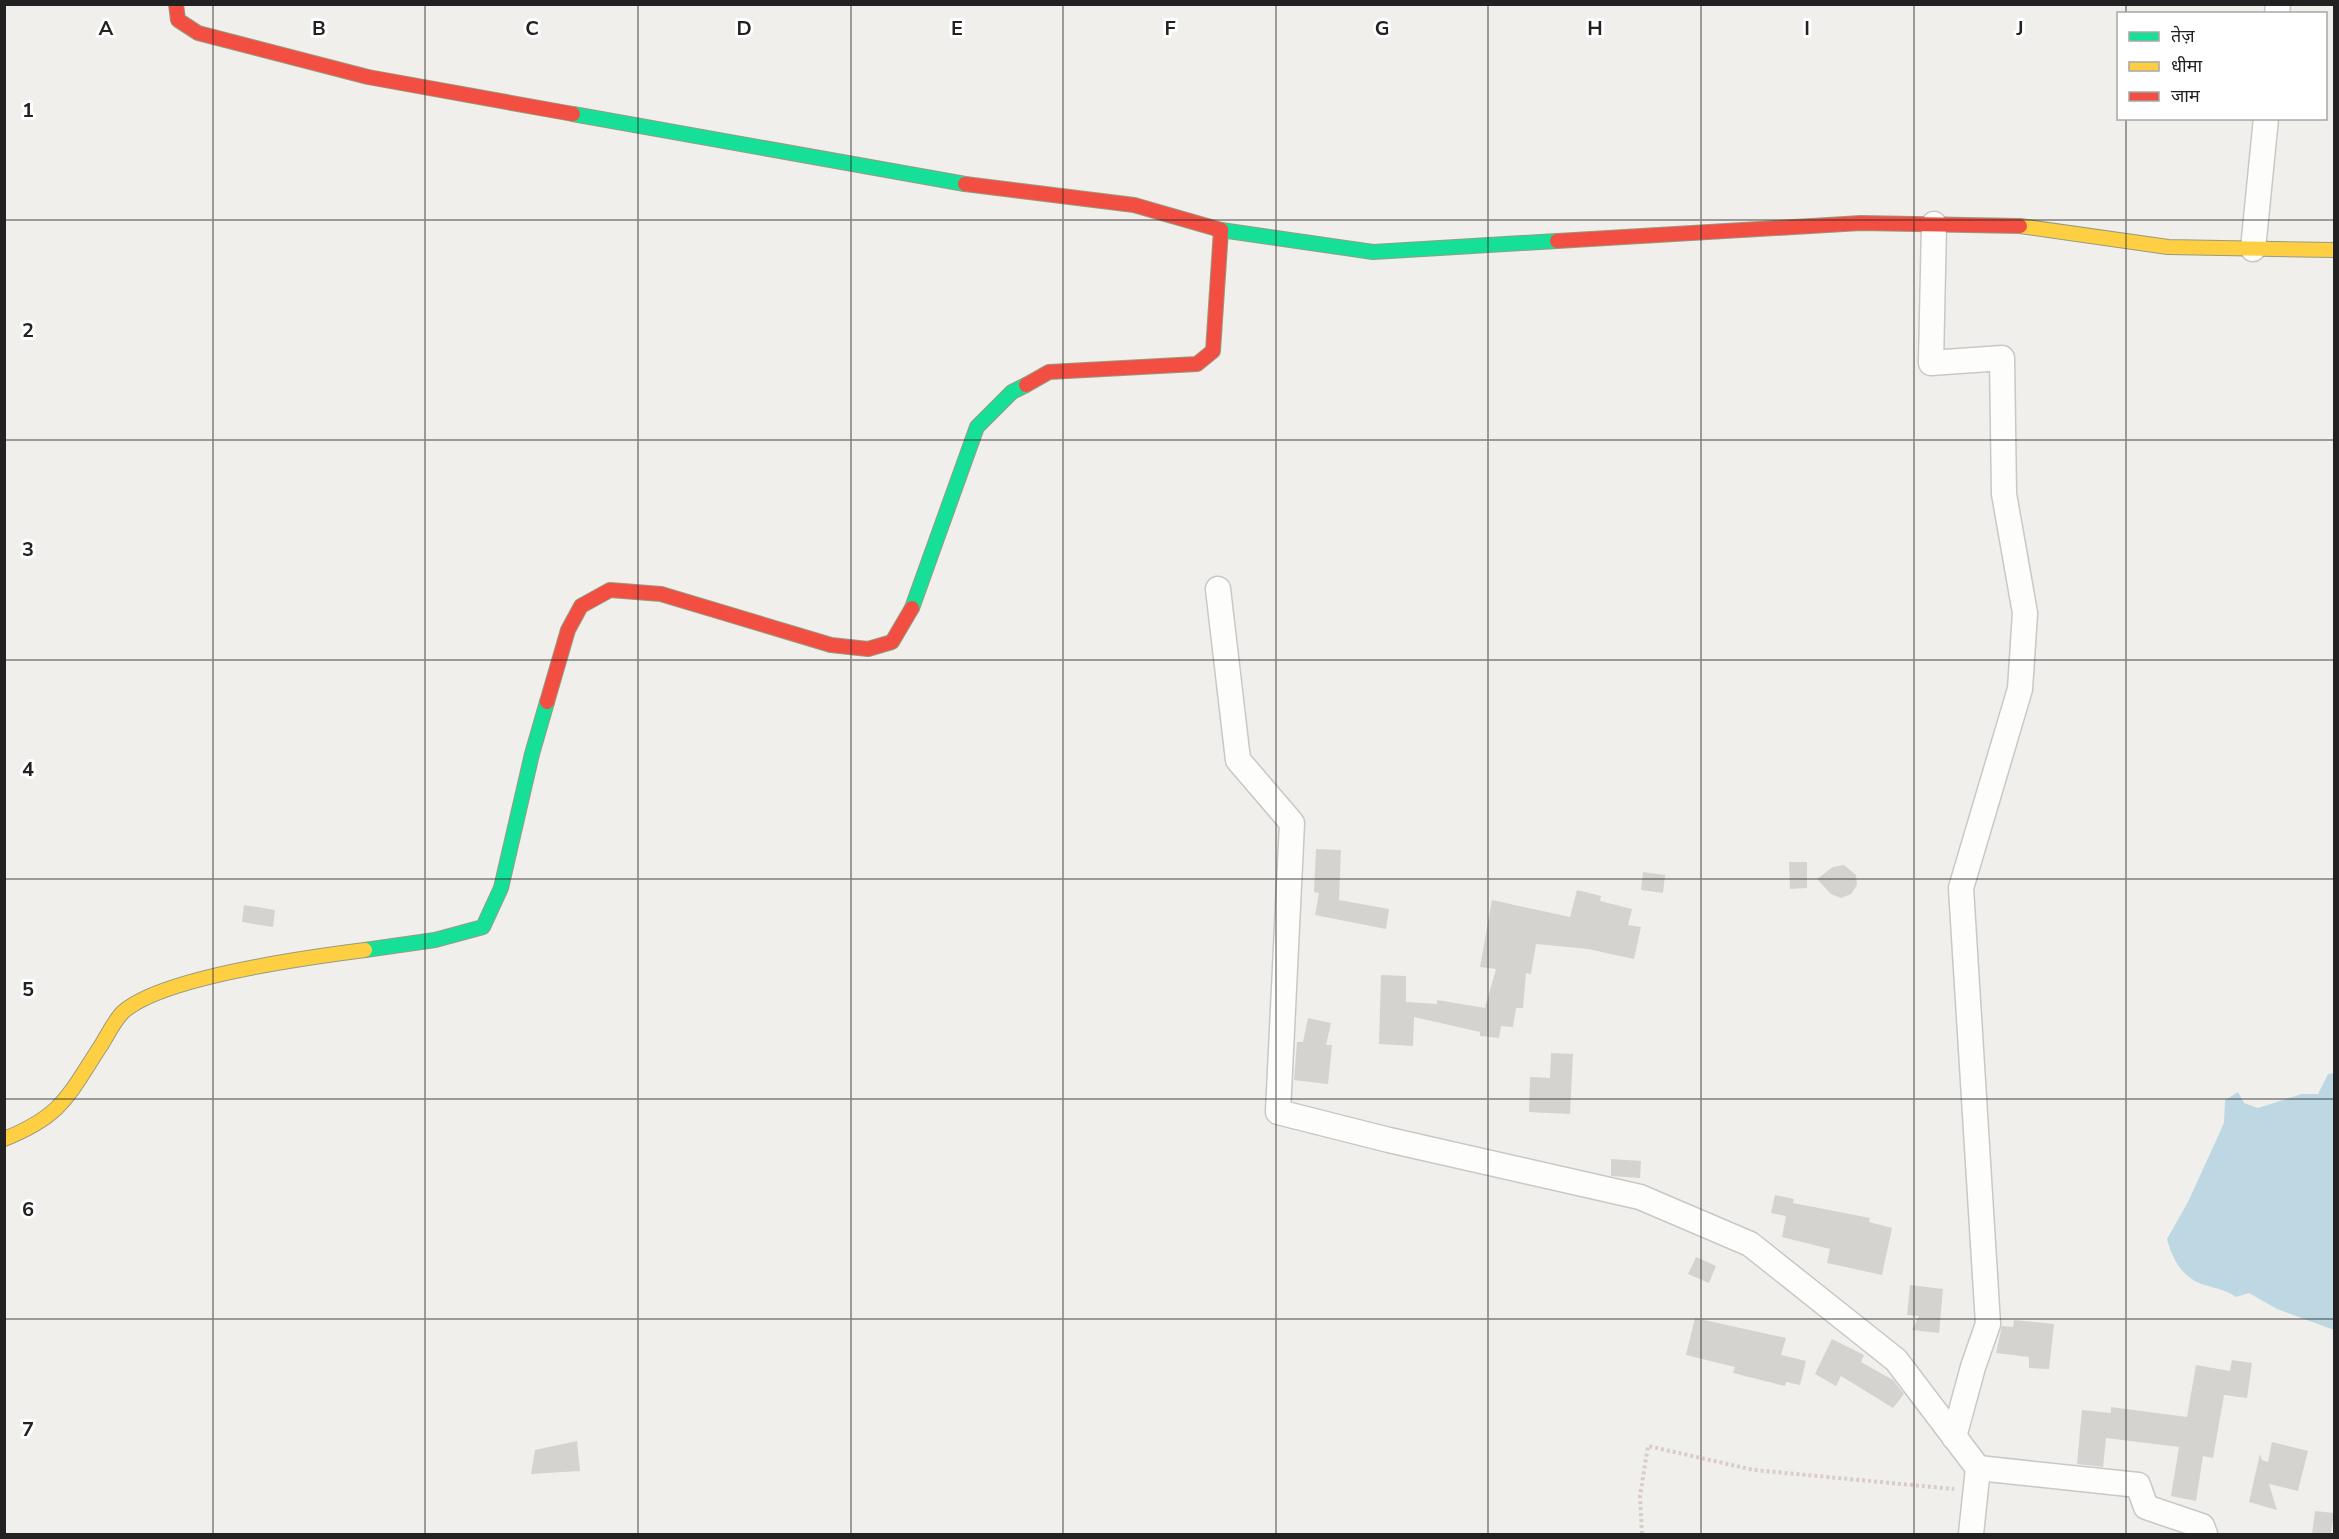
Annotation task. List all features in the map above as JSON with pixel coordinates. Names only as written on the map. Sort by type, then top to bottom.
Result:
[{"type":"street","points":[[176,4],[178,20],[198,33],[368,77],[984,187],[1134,205],[1221,230],[1373,252],[1475,244],[1625,240],[1862,223],[2019,226],[2168,247],[2334,250]]},
{"type":"street","points":[[2253,249],[2266,120]]},
{"type":"street","points":[[1934,224],[1931,363],[2002,358],[2004,494],[2025,613],[2019,689],[1961,888],[1988,1324],[1973,1367],[1954,1437]]},
{"type":"street","points":[[4,1139],[36,1126],[62,1105],[122,1013],[142,1000],[192,982],[311,957],[435,940],[483,927],[501,888],[532,754],[568,630],[581,606],[610,590],[661,594],[831,645],[868,650],[892,642],[916,602],[977,427],[1011,392],[1049,372],[1197,364],[1213,351],[1221,230]]},
{"type":"street","points":[[1218,589],[1238,760],[1293,823],[1278,1112],[1389,1140],[1640,1197],[1750,1244],[1896,1359],[1954,1437],[1977,1480],[1971,1534]]},
{"type":"street","points":[[1977,1480],[2138,1485],[2146,1508],[2202,1526],[2205,1534]]},
{"type":"path","points":[[1642,1534],[1640,1496],[1648,1446],[1754,1470],[1977,1480]]},
{"type":"water","points":[[2334,1073],[2334,1330],[2277,1309],[2249,1293],[2236,1297],[2197,1282],[2180,1267],[2167,1239],[2188,1202],[2224,1123],[2225,1100],[2238,1092],[2244,1103],[2258,1108],[2302,1094],[2318,1094],[2328,1074]]},
{"type":"building","points":[[1316,849],[1341,850],[1339,900],[1389,909],[1386,929],[1315,915],[1319,893],[1314,892]]},
{"type":"building","points":[[1789,862],[1807,862],[1807,888],[1790,889]]},
{"type":"building","points":[[1844,865],[1856,875],[1857,885],[1851,894],[1841,898],[1831,894],[1817,879],[1833,867]]},
{"type":"building","points":[[1643,872],[1665,875],[1663,893],[1641,890]]},
{"type":"building","points":[[1577,890],[1601,896],[1600,901],[1632,909],[1628,925],[1641,927],[1634,959],[1588,949],[1536,944],[1531,974],[1526,973],[1523,1008],[1516,1008],[1513,1027],[1501,1026],[1499,1038],[1480,1036],[1480,1032],[1414,1017],[1413,1046],[1379,1044],[1381,975],[1406,976],[1406,1002],[1437,1004],[1437,1000],[1485,1008],[1496,969],[1480,967],[1492,900],[1570,917]]},
{"type":"building","points":[[244,905],[275,910],[273,927],[242,922]]},
{"type":"building","points":[[1308,1018],[1331,1023],[1326,1045],[1332,1045],[1328,1084],[1294,1080],[1297,1042],[1303,1042]]},
{"type":"building","points":[[1551,1053],[1573,1054],[1570,1114],[1529,1112],[1530,1077],[1550,1078]]},
{"type":"building","points":[[1611,1159],[1641,1161],[1640,1178],[1611,1176]]},
{"type":"building","points":[[1775,1195],[1794,1199],[1793,1203],[1870,1218],[1869,1222],[1892,1228],[1882,1275],[1827,1263],[1830,1249],[1782,1237],[1786,1216],[1771,1213]]},
{"type":"building","points":[[1696,1257],[1716,1266],[1709,1283],[1688,1274]]},
{"type":"building","points":[[1910,1285],[1943,1289],[1939,1333],[1912,1330],[1919,1316],[1907,1315]]},
{"type":"building","points":[[1695,1318],[1786,1338],[1781,1355],[1806,1361],[1800,1385],[1786,1382],[1785,1386],[1733,1373],[1735,1367],[1686,1355]]},
{"type":"building","points":[[2014,1320],[2054,1324],[2049,1369],[2029,1368],[2029,1357],[1996,1353],[2002,1326],[2013,1327]]},
{"type":"building","points":[[1832,1339],[1864,1355],[1861,1362],[1893,1380],[1904,1394],[1893,1408],[1841,1376],[1836,1386],[1815,1374]]},
{"type":"building","points":[[2232,1360],[2252,1363],[2247,1398],[2224,1395],[2213,1458],[2203,1456],[2196,1501],[2171,1496],[2179,1447],[2106,1438],[2103,1467],[2077,1464],[2082,1410],[2111,1413],[2111,1407],[2187,1417],[2196,1365],[2230,1371]]},
{"type":"building","points":[[577,1441],[580,1471],[531,1474],[535,1450]]},
{"type":"building","points":[[2272,1442],[2308,1451],[2298,1491],[2269,1484],[2277,1510],[2249,1502],[2260,1454],[2262,1460],[2268,1462]]},
{"type":"building","points":[[2315,1511],[2334,1513],[2331,1534],[2312,1534]]},
{"type":"traffic: fast","points":[[573,114],[965,184]]},
{"type":"traffic: fast","points":[[1221,230],[1373,252],[1557,241]]},
{"type":"traffic: fast","points":[[912,608],[977,427],[1012,392],[1026,385]]},
{"type":"traffic: fast","points":[[365,950],[435,940],[483,927],[501,888],[532,754],[547,702]]},
{"type":"traffic: slow","points":[[2020,226],[2168,247],[2334,250]]},
{"type":"traffic: slow","points":[[4,1139],[39,1122],[62,1103],[123,1012],[142,1000],[170,989],[238,970],[365,950]]},
{"type":"traffic: jam","points":[[176,4],[178,20],[198,33],[368,77],[573,114]]},
{"type":"traffic: jam","points":[[965,184],[1134,205],[1221,230]]},
{"type":"traffic: jam","points":[[1557,241],[1861,223],[2020,226]]},
{"type":"traffic: jam","points":[[1026,385],[1049,372],[1197,364],[1213,351],[1221,230]]},
{"type":"traffic: jam","points":[[547,702],[568,630],[581,606],[610,590],[661,594],[831,645],[868,649],[892,642],[912,608]]}]
